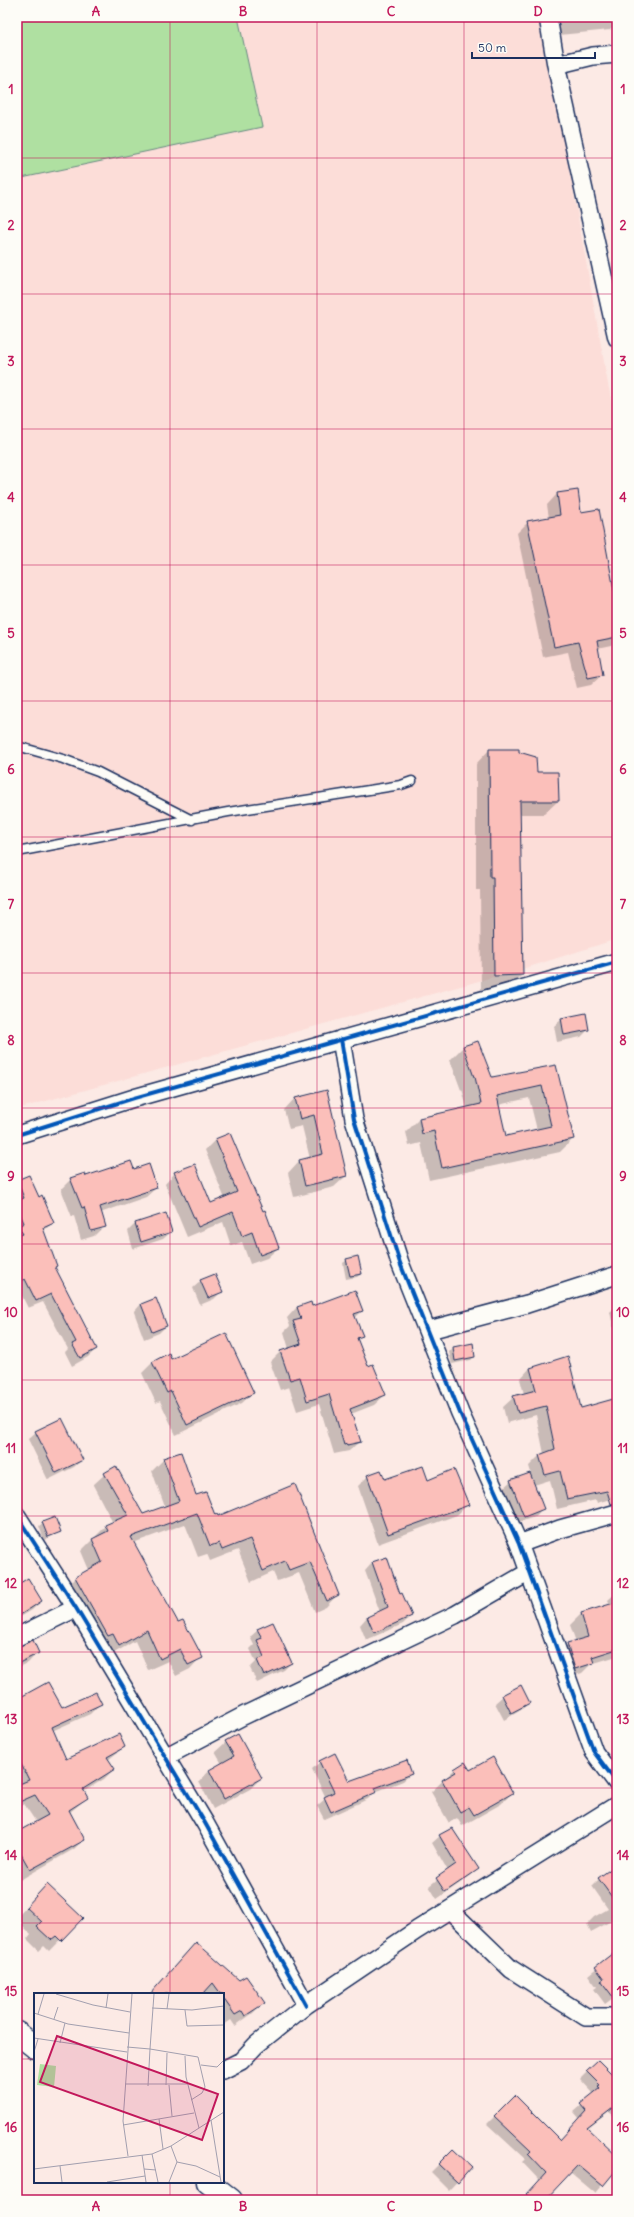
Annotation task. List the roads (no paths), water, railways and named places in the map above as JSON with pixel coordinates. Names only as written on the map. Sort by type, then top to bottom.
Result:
[{"type":"main road","points":[[17,2033],[34,2046]]},
{"type":"main road","points":[[209,2183],[231,2200]]},
{"type":"street","points":[[548,17],[556,66],[617,338]]},
{"type":"street","points":[[556,66],[593,56],[617,54]]},
{"type":"street","points":[[17,1135],[134,1098],[617,962]]},
{"type":"street","points":[[341,1039],[354,1120],[400,1263],[429,1330],[460,1413],[519,1544],[594,1752],[617,1783]]},
{"type":"street","points":[[429,1330],[527,1304],[617,1275]]},
{"type":"street","points":[[519,1544],[560,1529],[617,1513]]},
{"type":"street","points":[[17,1516],[76,1608],[205,1823],[306,2005]]},
{"type":"street","points":[[165,1757],[243,1716],[455,1615],[529,1572]]},
{"type":"street","points":[[17,1637],[76,1608]]},
{"type":"street","points":[[224,2070],[242,2061],[256,2045],[306,2005],[450,1910],[617,1805]]},
{"type":"street","points":[[450,1910],[511,1969],[586,2017],[617,2017]]},
{"type":"lane","points":[[17,746],[63,759],[98,772],[192,820]]},
{"type":"lane","points":[[17,852],[192,820],[401,785],[412,781]]}]
